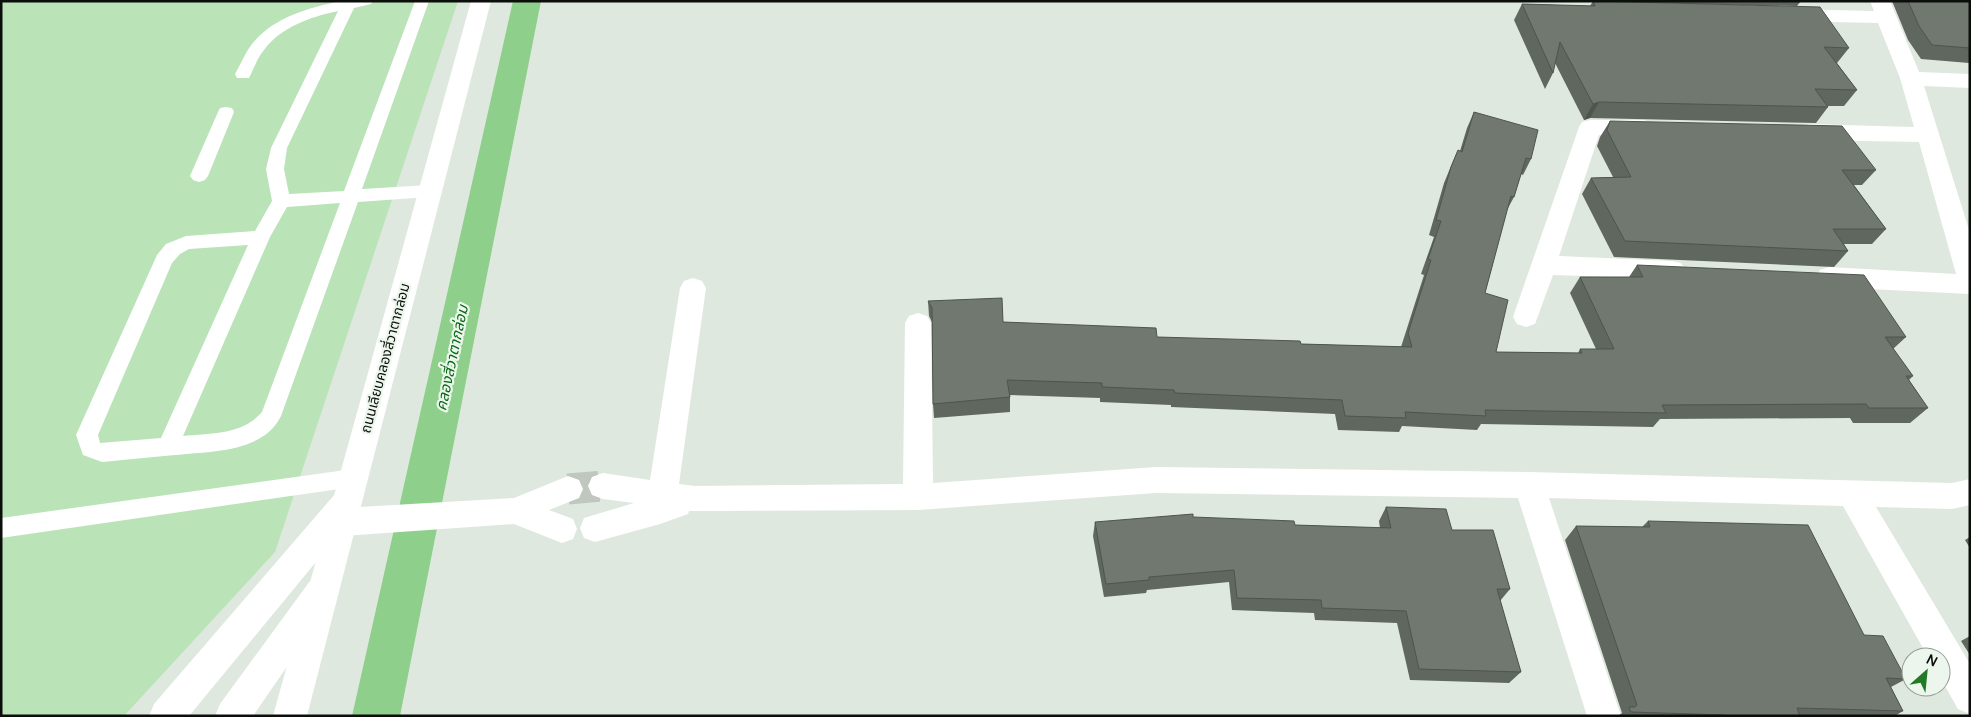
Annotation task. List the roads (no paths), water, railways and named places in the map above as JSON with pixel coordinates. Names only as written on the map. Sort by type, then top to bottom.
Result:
[{"type":"street","name":"ถนนเลียบคลองสี่วาตากล่อม","points":[[290,716],[481,1]]},
{"type":"street","points":[[1766,14],[1883,9],[1911,78],[1970,276]]},
{"type":"street","points":[[1911,78],[1970,81]]},
{"type":"street","points":[[1526,317],[1590,126],[1670,128]]},
{"type":"street","points":[[1789,132],[1928,135]]},
{"type":"street","points":[[1543,265],[1692,271]]},
{"type":"street","points":[[1801,276],[1970,284]]},
{"type":"street","points":[[662,502],[693,288]]},
{"type":"street","points":[[918,322],[918,496]]},
{"type":"street","points":[[595,528],[662,502],[695,499],[918,496],[1156,480],[1529,485],[1952,496],[1970,492]]},
{"type":"street","points":[[1529,485],[1604,716]]},
{"type":"street","points":[[603,486],[662,502]]},
{"type":"street","points":[[515,511],[568,489]]},
{"type":"street","points":[[1851,493],[1970,697]]},
{"type":"street","points":[[166,716],[347,501],[515,511],[562,529]]},
{"type":"street","points":[[232,716],[326,584]]},
{"type":"lane","points":[[244,74],[258,47],[272,33],[288,23],[309,14],[366,1]]},
{"type":"lane","points":[[261,237],[186,243],[173,249],[164,260],[87,435],[91,449],[102,453],[232,440],[252,434],[264,425],[271,416],[422,1]]},
{"type":"lane","points":[[168,446],[261,237],[281,201],[276,170],[279,148],[348,4]]},
{"type":"lane","points":[[199,176],[226,112]]},
{"type":"lane","points":[[281,201],[429,191]]},
{"type":"lane","points":[[1,528],[347,501]]},
{"type":"waterway","name":"คลองสี่วาตากล่อม","points":[[376,716],[527,1]]},
{"type":"tunnel","points":[[568,489],[603,486]]}]
